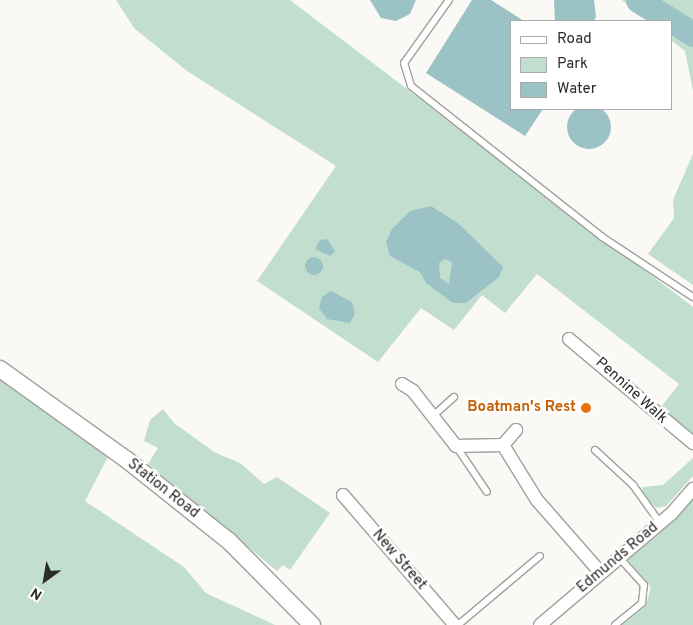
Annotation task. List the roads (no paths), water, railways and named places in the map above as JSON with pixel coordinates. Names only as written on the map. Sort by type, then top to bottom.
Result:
[{"type":"street","name":"Pennine Walk","points":[[569,339],[693,443]]},
{"type":"street","name":"Station Road","points":[[0,369],[127,460],[230,541],[312,625]]},
{"type":"street","points":[[402,384],[434,415],[456,446],[503,445],[516,430]]},
{"type":"street","points":[[503,445],[537,500],[601,573]]},
{"type":"street","name":"Edmunds Road","points":[[540,625],[660,523],[693,489]]},
{"type":"street","name":"New Street","points":[[343,495],[456,625]]},
{"type":"lane","points":[[449,0],[404,63],[411,86],[602,237],[693,298]]},
{"type":"lane","points":[[434,415],[454,397]]},
{"type":"lane","points":[[456,446],[486,492]]},
{"type":"lane","points":[[595,450],[633,485],[660,523]]},
{"type":"lane","points":[[456,625],[540,556]]},
{"type":"lane","points":[[615,625],[642,602],[644,585],[619,557]]},
{"type":"water","points":[[370,0],[416,0],[410,14],[396,21],[381,18]]},
{"type":"water","points":[[472,0],[491,0],[522,20],[510,20],[510,110],[542,110],[525,136],[426,73]]},
{"type":"water","points":[[554,0],[594,0],[596,17],[594,20],[555,20]]},
{"type":"water","points":[[574,110],[604,110],[610,118],[610,136],[598,148],[580,148],[568,136],[568,118]]},
{"type":"water","points":[[431,206],[459,224],[503,267],[499,277],[466,303],[453,303],[426,283],[420,272],[390,256],[386,242],[392,229],[410,211]],"holes":[[[445,259],[452,262],[449,284],[440,278],[439,263]]]},
{"type":"water","points":[[327,239],[335,251],[330,256],[315,249],[320,240]]},
{"type":"water","points":[[314,257],[320,260],[323,266],[320,272],[314,275],[308,272],[305,266],[308,260]]},
{"type":"water","points":[[331,291],[352,302],[355,314],[350,323],[327,319],[319,308],[322,297]]},
{"type":"waterway","points":[[638,0],[670,20]]},
{"type":"waterway","points":[[673,22],[693,34]]},
{"type":"place","name":"Boatman's Rest","points":[[586,408]]}]
